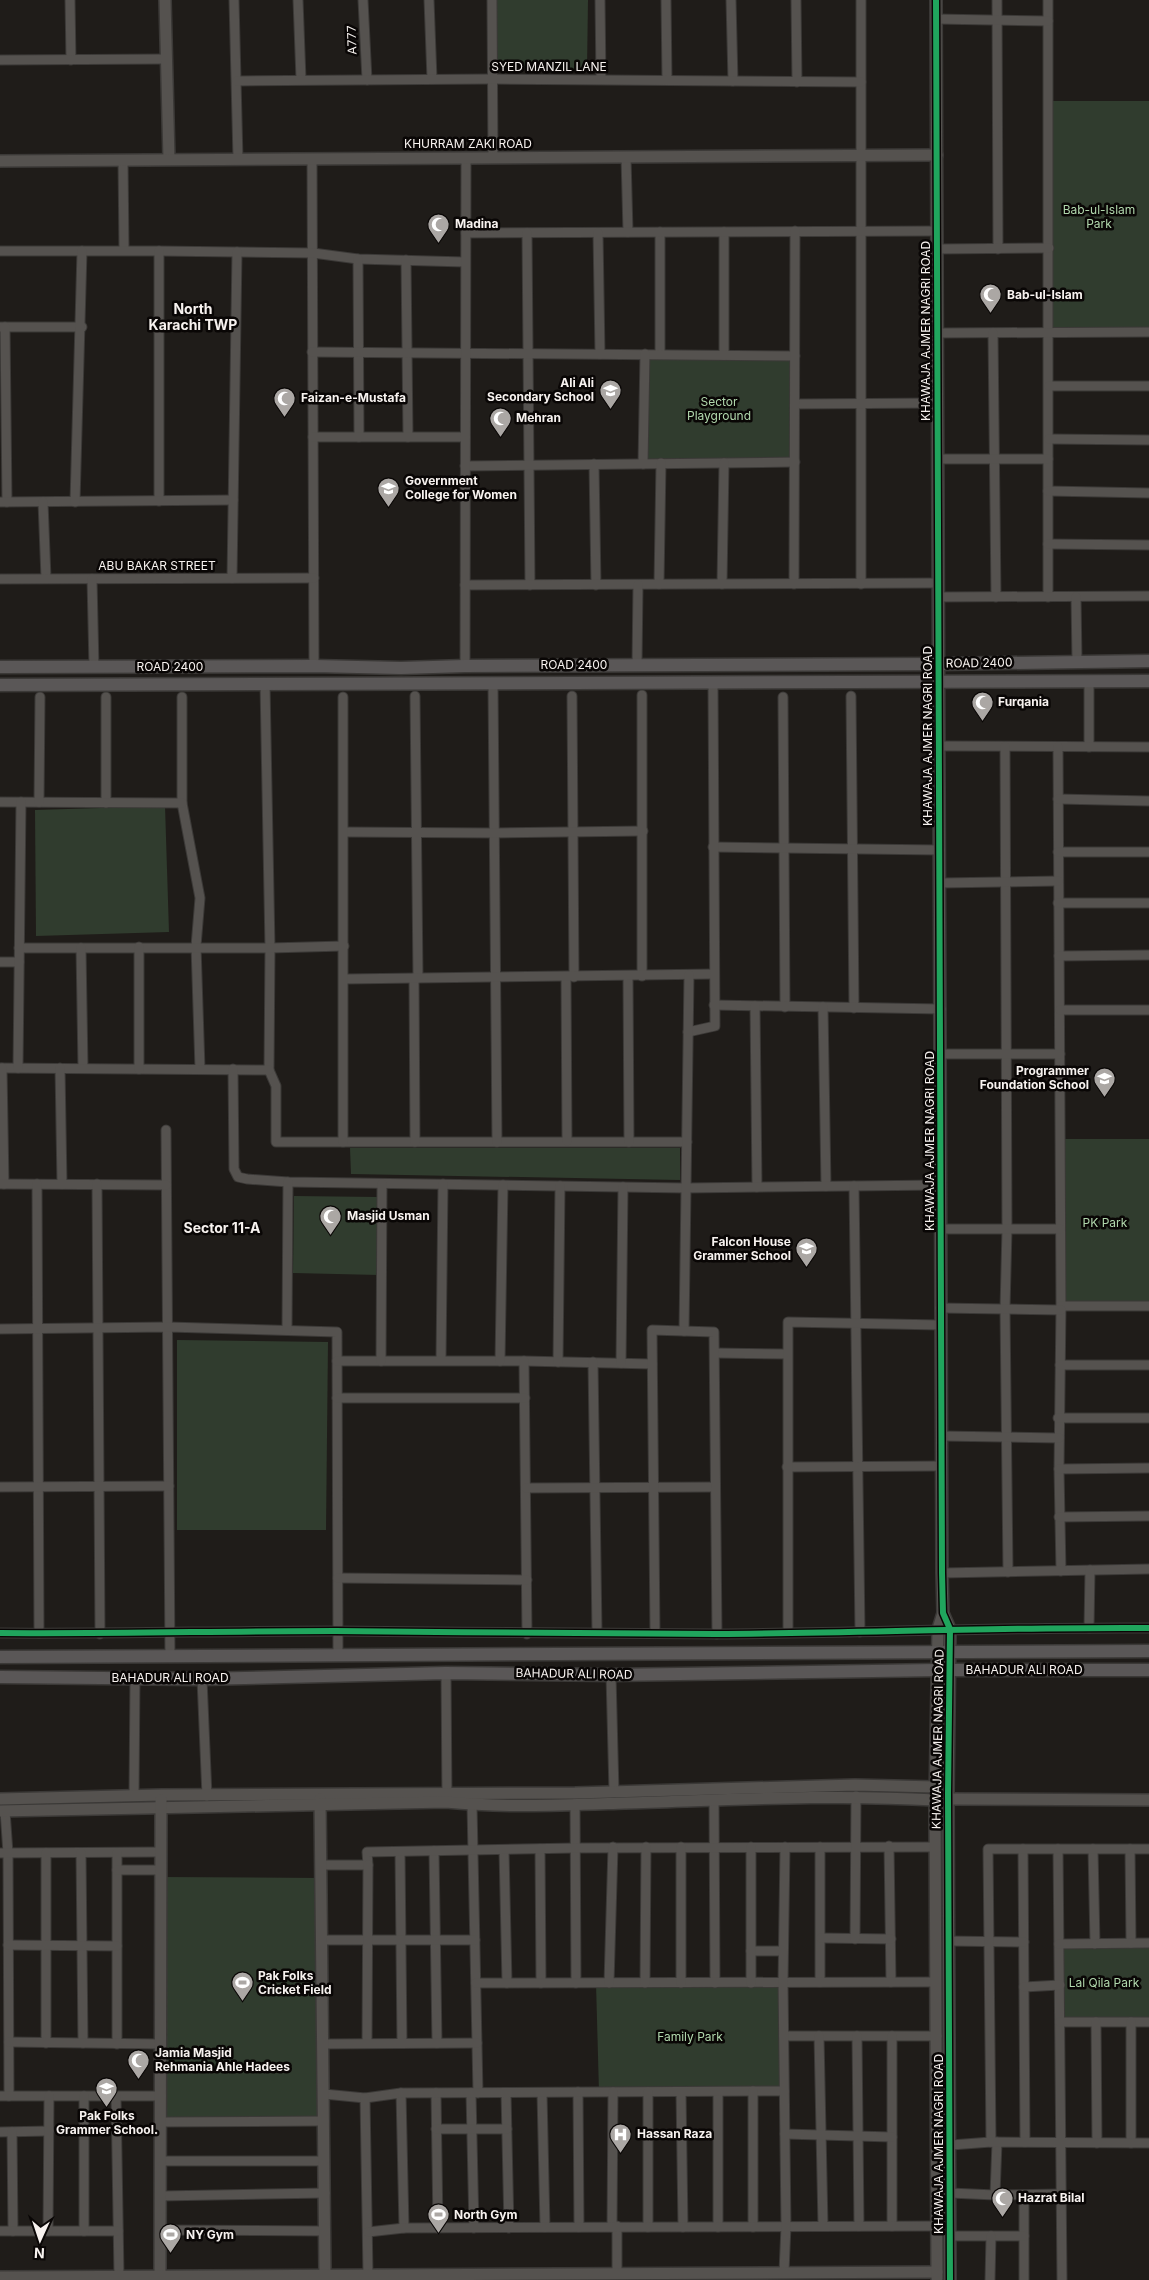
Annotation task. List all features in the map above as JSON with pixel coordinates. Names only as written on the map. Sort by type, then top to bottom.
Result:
[{"type":"main road","name":"ROAD 2400","points":[[0,667],[314,666],[402,668],[1149,661]]},
{"type":"main road","points":[[402,668],[402,684]]},
{"type":"main road","name":"ROAD 2400","points":[[0,685],[1149,681]]},
{"type":"main road","name":"BAHADUR ALI ROAD","points":[[0,1657],[1149,1651]]},
{"type":"main road","points":[[238,1656],[238,1678]]},
{"type":"main road","name":"BAHADUR ALI ROAD","points":[[0,1677],[202,1679],[446,1673],[611,1676],[937,1670],[1149,1670]]},
{"type":"street","points":[[70,0],[70,60]]},
{"type":"street","points":[[165,0],[169,160]]},
{"type":"street","points":[[234,0],[238,159]]},
{"type":"street","points":[[298,0],[301,80]]},
{"type":"street","name":"A777","points":[[363,0],[366,80]]},
{"type":"street","points":[[429,0],[432,79]]},
{"type":"street","points":[[492,0],[493,158]]},
{"type":"street","points":[[600,0],[601,79]]},
{"type":"street","points":[[666,0],[667,80]]},
{"type":"street","points":[[731,0],[733,80]]},
{"type":"street","points":[[796,0],[797,82]]},
{"type":"street","points":[[861,0],[860,404],[862,584]]},
{"type":"street","name":"KHAWAJA AJMER NAGRI ROAD","points":[[936,0],[938,597],[940,664],[940,1325],[943,1613],[938,1629],[950,1670],[948,1799],[951,2145],[950,2280]]},
{"type":"street","points":[[997,0],[998,249]]},
{"type":"street","points":[[1048,0],[1048,597]]},
{"type":"street","points":[[936,19],[1048,21]]},
{"type":"street","points":[[0,60],[167,60]]},
{"type":"street","name":"SYED MANZIL LANE","points":[[237,81],[601,79],[861,82]]},
{"type":"street","name":"KHURRAM ZAKI ROAD","points":[[0,160],[937,155]]},
{"type":"street","points":[[626,157],[628,232]]},
{"type":"street","points":[[465,666],[466,158]]},
{"type":"street","points":[[312,159],[314,666]]},
{"type":"street","points":[[123,160],[124,250]]},
{"type":"street","points":[[794,584],[795,231]]},
{"type":"street","points":[[466,234],[938,231]]},
{"type":"street","points":[[660,232],[660,354]]},
{"type":"street","points":[[724,232],[724,355]]},
{"type":"street","points":[[527,233],[530,353],[528,465],[530,585]]},
{"type":"street","points":[[598,233],[600,354]]},
{"type":"street","points":[[938,249],[1049,248]]},
{"type":"street","points":[[0,251],[159,250],[313,254],[358,259],[466,262]]},
{"type":"street","points":[[159,250],[159,501]]},
{"type":"street","points":[[75,502],[82,327],[82,251]]},
{"type":"street","points":[[232,578],[237,252]]},
{"type":"street","points":[[358,259],[358,437]]},
{"type":"street","points":[[406,260],[408,437]]},
{"type":"street","points":[[82,327],[2,327],[4,502],[233,500]]},
{"type":"street","points":[[938,333],[1149,332]]},
{"type":"street","points":[[993,333],[996,597]]},
{"type":"street","points":[[312,352],[795,356]]},
{"type":"street","points":[[643,464],[645,354]]},
{"type":"street","points":[[1049,386],[1149,386]]},
{"type":"street","points":[[795,404],[938,403]]},
{"type":"street","points":[[313,437],[466,437]]},
{"type":"street","points":[[1048,439],[1149,440]]},
{"type":"street","points":[[938,459],[1048,459]]},
{"type":"street","points":[[722,584],[724,462]]},
{"type":"street","points":[[466,466],[794,462]]},
{"type":"street","points":[[594,464],[596,585]]},
{"type":"street","points":[[659,584],[661,464]]},
{"type":"street","points":[[1048,491],[1149,493]]},
{"type":"street","points":[[43,502],[46,578]]},
{"type":"street","points":[[1048,544],[1149,545]]},
{"type":"street","name":"ABU BAKAR STREET","points":[[0,579],[314,578]]},
{"type":"street","points":[[92,579],[94,667]]},
{"type":"street","points":[[465,585],[938,583]]},
{"type":"street","points":[[637,665],[638,585]]},
{"type":"street","points":[[1076,596],[1077,661]]},
{"type":"street","points":[[938,597],[1149,596]]},
{"type":"street","points":[[1089,681],[1090,747]]},
{"type":"street","points":[[688,1032],[714,1026],[713,683]]},
{"type":"street","points":[[265,684],[270,948],[268,1070],[276,1086],[276,1142],[686,1142]]},
{"type":"street","points":[[493,684],[498,1142]]},
{"type":"street","points":[[642,695],[642,976]]},
{"type":"street","points":[[414,1142],[416,978],[415,696]]},
{"type":"street","points":[[567,1141],[573,832],[572,696]]},
{"type":"street","points":[[851,696],[854,849],[854,1008]]},
{"type":"street","points":[[39,802],[40,697]]},
{"type":"street","points":[[106,697],[106,802]]},
{"type":"street","points":[[182,697],[182,803],[200,898],[196,946],[200,1069]]},
{"type":"street","points":[[783,697],[786,848],[785,1006]]},
{"type":"street","points":[[343,1142],[345,978],[344,698]]},
{"type":"street","points":[[940,746],[1149,747]]},
{"type":"street","points":[[1005,747],[1007,1229],[1005,1309],[1008,1572]]},
{"type":"street","points":[[1058,747],[1061,1308],[1058,1469],[1060,1571]]},
{"type":"street","points":[[1058,799],[1149,801]]},
{"type":"street","points":[[0,802],[182,803]]},
{"type":"street","points":[[18,1068],[21,802]]},
{"type":"street","points":[[344,832],[495,833],[642,831]]},
{"type":"street","points":[[714,847],[940,850]]},
{"type":"street","points":[[1058,852],[1149,852]]},
{"type":"street","points":[[940,883],[1058,881]]},
{"type":"street","points":[[1058,903],[1149,903]]},
{"type":"street","points":[[19,948],[196,946],[270,948],[344,946]]},
{"type":"street","points":[[139,947],[139,1069]]},
{"type":"street","points":[[81,948],[83,1068]]},
{"type":"street","points":[[1059,956],[1149,955]]},
{"type":"street","points":[[0,962],[19,962]]},
{"type":"street","points":[[345,978],[497,978],[714,974]]},
{"type":"street","points":[[684,1331],[688,975]]},
{"type":"street","points":[[628,976],[629,1142]]},
{"type":"street","points":[[714,1005],[941,1009]]},
{"type":"street","points":[[755,1006],[757,1187]]},
{"type":"street","points":[[823,1007],[826,1186]]},
{"type":"street","points":[[1060,1010],[1149,1010]]},
{"type":"street","points":[[941,1054],[1060,1054]]},
{"type":"street","points":[[166,1185],[2,1184],[1,1068],[268,1070]]},
{"type":"street","points":[[60,1068],[62,1184]]},
{"type":"street","points":[[233,1069],[234,1169],[238,1177],[247,1179],[382,1184],[686,1188],[941,1185]]},
{"type":"street","points":[[166,1130],[170,1656]]},
{"type":"street","points":[[287,1330],[288,1182]]},
{"type":"street","points":[[37,1184],[39,1633]]},
{"type":"street","points":[[98,1184],[97,1328],[100,1634]]},
{"type":"street","points":[[381,1361],[382,1184]]},
{"type":"street","points":[[441,1360],[443,1184]]},
{"type":"street","points":[[500,1361],[503,1185]]},
{"type":"street","points":[[558,1362],[560,1186]]},
{"type":"street","points":[[854,1186],[860,1632]]},
{"type":"street","points":[[621,1363],[622,1187]]},
{"type":"street","points":[[941,1229],[1060,1229]]},
{"type":"street","points":[[940,1308],[1005,1309],[1149,1306]]},
{"type":"street","points":[[788,1632],[786,1354],[788,1322],[940,1325]]},
{"type":"street","points":[[0,1329],[168,1328],[337,1332],[338,1655]]},
{"type":"street","points":[[655,1633],[652,1330],[714,1332],[717,1634]]},
{"type":"street","points":[[715,1353],[786,1354]]},
{"type":"street","points":[[337,1361],[441,1360],[652,1364]]},
{"type":"street","points":[[524,1361],[527,1634]]},
{"type":"street","points":[[593,1362],[597,1632]]},
{"type":"street","points":[[1060,1365],[1149,1365]]},
{"type":"street","points":[[337,1398],[525,1398]]},
{"type":"street","points":[[1058,1418],[1149,1418]]},
{"type":"street","points":[[942,1436],[1059,1438]]},
{"type":"street","points":[[787,1467],[942,1466]]},
{"type":"street","points":[[1058,1469],[1149,1468]]},
{"type":"street","points":[[0,1487],[169,1486]]},
{"type":"street","points":[[526,1488],[715,1487]]},
{"type":"street","points":[[1059,1517],[1149,1516]]},
{"type":"street","points":[[942,1573],[1149,1569]]},
{"type":"street","points":[[1089,1628],[1090,1570]]},
{"type":"street","points":[[338,1578],[527,1580]]},
{"type":"street","name":"KHAWAJA AJMER NAGRI ROAD","points":[[937,2276],[935,1787],[937,1670],[950,1629],[943,1613]]},
{"type":"street","points":[[0,1632],[100,1634],[170,1631],[338,1631],[527,1634],[597,1632],[717,1634],[938,1629],[1149,1628]]},
{"type":"street","points":[[446,1673],[446,1798]]},
{"type":"street","points":[[611,1676],[614,1792]]},
{"type":"street","points":[[134,1796],[135,1678]]},
{"type":"street","points":[[202,1679],[207,1796]]},
{"type":"street","points":[[0,1800],[134,1796],[161,1801],[320,1800],[446,1798],[855,1785],[935,1787]]},
{"type":"street","points":[[161,2096],[5,2096],[9,2042],[4,1988],[8,1945],[2,1811],[161,1801],[207,1796],[320,1800]]},
{"type":"street","points":[[446,1798],[472,1805],[856,1796],[935,1800]]},
{"type":"street","points":[[854,1939],[856,1796]]},
{"type":"street","points":[[948,1799],[1149,1800]]},
{"type":"street","points":[[320,1800],[325,2275]]},
{"type":"street","points":[[714,1800],[715,1983]]},
{"type":"street","points":[[160,2276],[161,1801]]},
{"type":"street","points":[[576,1804],[576,1983]]},
{"type":"street","points":[[472,1805],[477,2043],[472,2129],[474,2228]]},
{"type":"street","points":[[889,1846],[891,1982]]},
{"type":"street","points":[[367,2043],[367,1852],[646,1847],[935,1847]]},
{"type":"street","points":[[645,1983],[646,1847]]},
{"type":"street","points":[[681,1847],[681,1983]]},
{"type":"street","points":[[751,1983],[752,1847]]},
{"type":"street","points":[[784,2272],[786,2226],[782,1983],[785,1847]]},
{"type":"street","points":[[820,1847],[820,1982]]},
{"type":"street","points":[[609,1983],[613,1848]]},
{"type":"street","points":[[540,1849],[541,1983]]},
{"type":"street","points":[[996,2195],[988,1849],[1149,1849]]},
{"type":"street","points":[[1023,1849],[1025,2142]]},
{"type":"street","points":[[1058,1849],[1062,2280]]},
{"type":"street","points":[[1093,1849],[1095,1944]]},
{"type":"street","points":[[1130,1849],[1131,1943]]},
{"type":"street","points":[[504,1850],[506,1983]]},
{"type":"street","points":[[434,1851],[437,2043]]},
{"type":"street","points":[[4,1853],[161,1852]]},
{"type":"street","points":[[400,1852],[402,2043]]},
{"type":"street","points":[[46,1853],[46,2043]]},
{"type":"street","points":[[81,1853],[84,2043]]},
{"type":"street","points":[[116,1853],[117,2044]]},
{"type":"street","points":[[322,1865],[368,1865]]},
{"type":"street","points":[[117,1870],[161,1870]]},
{"type":"street","points":[[821,1938],[891,1939]]},
{"type":"street","points":[[321,1940],[475,1940]]},
{"type":"street","points":[[949,1941],[1024,1942]]},
{"type":"street","points":[[1059,1944],[1149,1943]]},
{"type":"street","points":[[8,1945],[117,1946]]},
{"type":"street","points":[[751,1951],[783,1951]]},
{"type":"street","points":[[476,1983],[936,1982]]},
{"type":"street","points":[[1024,1987],[1060,1985]]},
{"type":"street","points":[[1060,2022],[1149,2022]]},
{"type":"street","points":[[1096,2022],[1097,2143]]},
{"type":"street","points":[[1131,2022],[1131,2143]]},
{"type":"street","points":[[784,2036],[937,2036]]},
{"type":"street","points":[[819,2036],[823,2226]]},
{"type":"street","points":[[857,2036],[859,2226]]},
{"type":"street","points":[[892,2036],[892,2226]]},
{"type":"street","points":[[9,2042],[161,2044]]},
{"type":"street","points":[[323,2044],[477,2043]]},
{"type":"street","points":[[324,2094],[365,2098],[401,2093],[784,2091]]},
{"type":"street","points":[[578,2092],[579,2227]]},
{"type":"street","points":[[613,2092],[615,2226],[618,2273]]},
{"type":"street","points":[[648,2092],[648,2227]]},
{"type":"street","points":[[681,2092],[682,2227]]},
{"type":"street","points":[[718,2092],[718,2227]]},
{"type":"street","points":[[753,2092],[753,2227]]},
{"type":"street","points":[[401,2093],[404,2228]]},
{"type":"street","points":[[436,2093],[438,2228]]},
{"type":"street","points":[[506,2093],[509,2228]]},
{"type":"street","points":[[542,2093],[545,2227]]},
{"type":"street","points":[[48,2231],[49,2096]]},
{"type":"street","points":[[84,2096],[84,2231]]},
{"type":"street","points":[[116,2096],[119,2276]]},
{"type":"street","points":[[365,2098],[368,2275]]},
{"type":"street","points":[[161,2122],[324,2121]]},
{"type":"street","points":[[436,2129],[507,2129]]},
{"type":"street","points":[[0,2132],[49,2131]]},
{"type":"street","points":[[12,2132],[13,2231]]},
{"type":"street","points":[[785,2134],[821,2137],[892,2137]]},
{"type":"street","points":[[951,2145],[994,2142],[1149,2143]]},
{"type":"street","points":[[160,2162],[324,2161]]},
{"type":"street","points":[[160,2196],[325,2193]]},
{"type":"street","points":[[950,2193],[996,2195],[1061,2194]]},
{"type":"street","points":[[1024,2195],[1024,2280]]},
{"type":"street","points":[[937,2206],[950,2206]]},
{"type":"street","points":[[368,2232],[404,2228],[937,2226]]},
{"type":"street","points":[[160,2230],[325,2231]]},
{"type":"street","points":[[0,2231],[118,2231]]},
{"type":"street","points":[[950,2236],[1024,2236]]},
{"type":"street","points":[[990,2280],[991,2236]]},
{"type":"street","points":[[0,2277],[160,2276],[237,2278],[325,2275],[618,2273],[676,2276],[739,2276],[784,2272],[937,2276]]},
{"type":"green space","points":[[496,0],[588,0],[587,69],[497,68]]},
{"type":"green space","name":"Bab-ul-Islam Park","points":[[1048,101],[1149,101],[1149,332],[1049,333]]},
{"type":"green space","name":"Sector Playground","points":[[645,354],[795,356],[795,462],[643,464]]},
{"type":"green space","points":[[165,806],[169,932],[36,936],[35,810]]},
{"type":"green space","name":"PK Park","points":[[1060,1139],[1149,1139],[1149,1307],[1061,1310]]},
{"type":"green space","points":[[350,1148],[680,1148],[680,1180],[351,1174]]},
{"type":"green space","name":"Masjid Usman","points":[[294,1196],[378,1197],[379,1275],[293,1273]]},
{"type":"green space","points":[[177,1340],[328,1342],[326,1530],[177,1530]]},
{"type":"green space","name":"Pak Folks Cricket Field","points":[[161,1877],[322,1878],[324,2121],[161,2122]]},
{"type":"green space","name":"Lal Qila Park","points":[[1149,1943],[1149,2022],[1060,2022],[1059,1944]]},
{"type":"green space","name":"Family Park","points":[[596,1983],[783,1983],[784,2091],[599,2092]]},
{"type":"cycle path","points":[[936,0],[942,1573],[943,1613],[950,1629],[948,1794],[950,2280]]},
{"type":"cycle path","points":[[0,1633],[335,1631],[716,1634],[1149,1628]]},
{"type":"place","name":"Madina","points":[[439,243]]},
{"type":"place","name":"Bab-ul-Islam","points":[[991,314]]},
{"type":"place","name":"Ali Ali Secondary School","points":[[610,409]]},
{"type":"place","name":"Faizan-e-Mustafa","points":[[285,417]]},
{"type":"place","name":"Mehran","points":[[500,437]]},
{"type":"place","name":"Government College for Women","points":[[389,507]]},
{"type":"place","name":"Furqania","points":[[982,721]]},
{"type":"place","name":"Programmer Foundation School","points":[[1105,1097]]},
{"type":"place","name":"Masjid Usman","points":[[331,1235]]},
{"type":"place","name":"Falcon House Grammer School","points":[[807,1268]]},
{"type":"place","name":"Pak Folks Cricket Field","points":[[242,2002]]},
{"type":"place","name":"Jamia Masjid Rehmania Ahle Hadees","points":[[139,2079]]},
{"type":"place","name":"Pak Folks Grammer School.","points":[[107,2108]]},
{"type":"place","name":"Hassan Raza","points":[[621,2153]]},
{"type":"place","name":"Hazrat Bilal","points":[[1002,2217]]},
{"type":"place","name":"North Gym","points":[[438,2234]]},
{"type":"place","name":"NY Gym","points":[[170,2254]]},
{"type":"district","name":"North Karachi TWP","points":[[193,318]]},
{"type":"district","name":"Sector 11-A","points":[[222,1228]]}]
